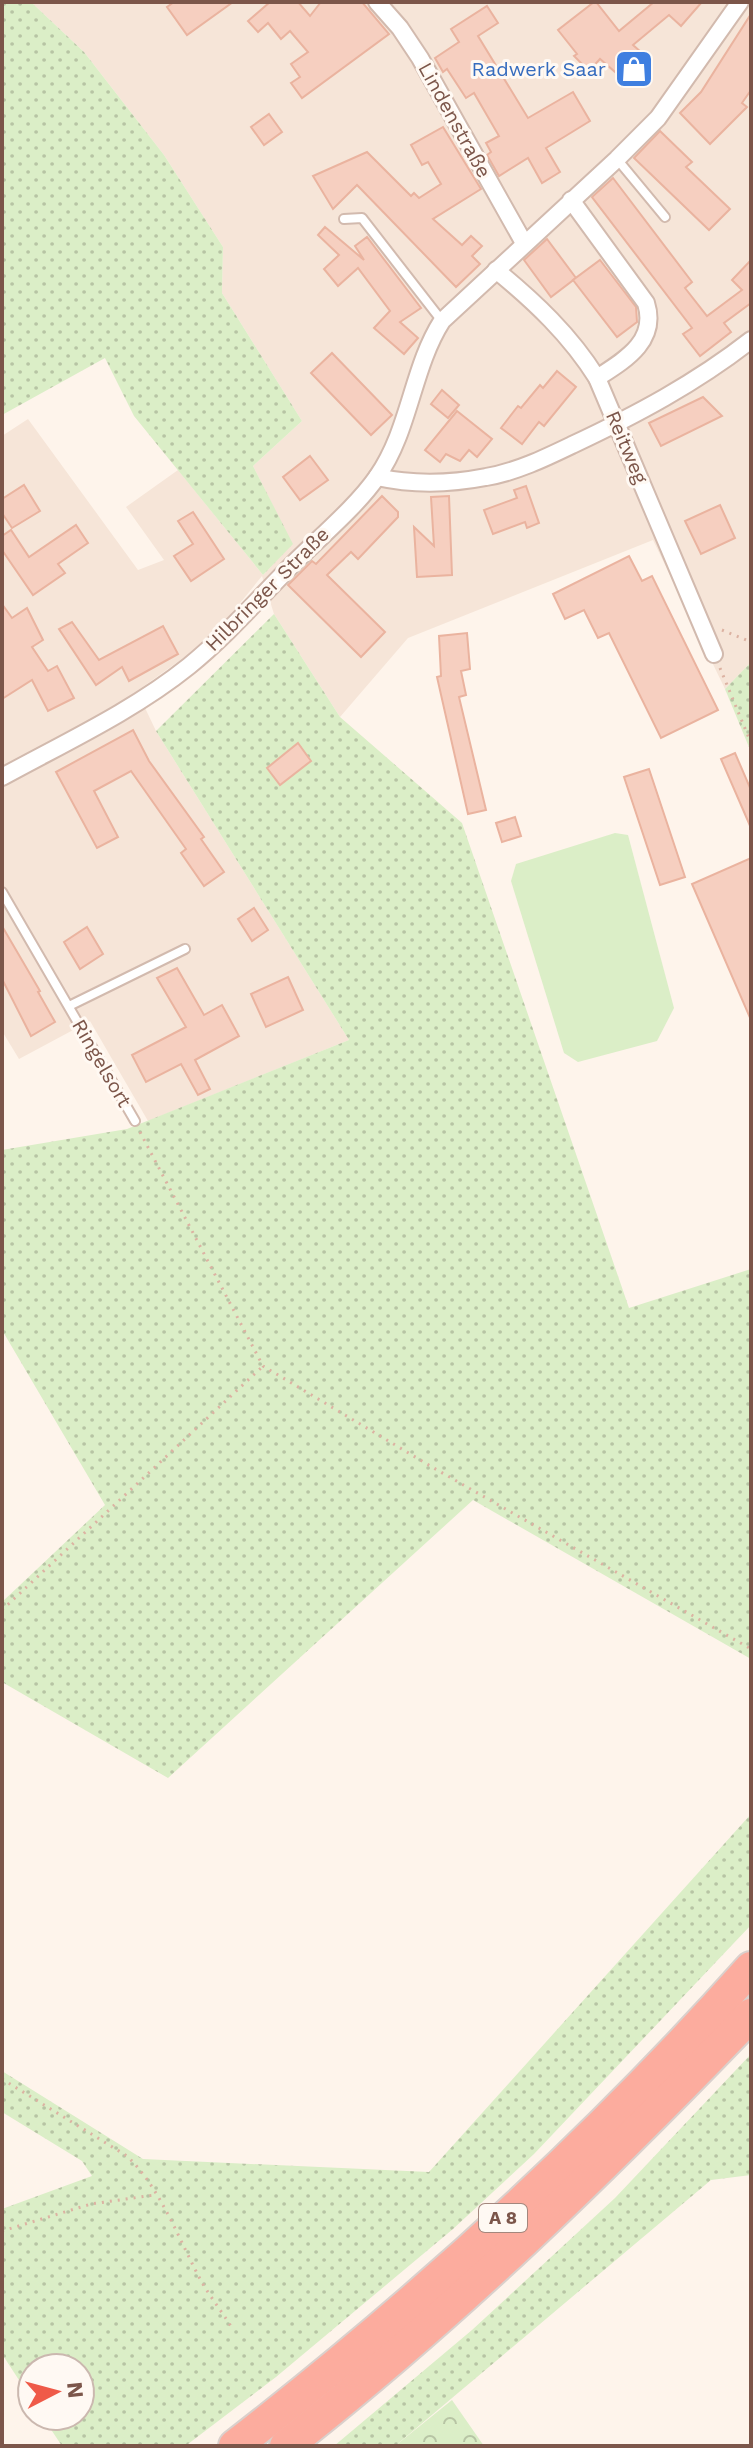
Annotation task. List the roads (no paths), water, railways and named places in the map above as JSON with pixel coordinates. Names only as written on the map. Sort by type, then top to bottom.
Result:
[{"type":"highway","name":"A 8","points":[[235,2446],[374,2334],[483,2237],[609,2116],[751,1968]]},
{"type":"highway","name":"A 8","points":[[286,2446],[406,2348],[504,2261],[589,2180],[751,2015]]},
{"type":"street","name":"Lindenstraße","points":[[377,2],[400,28],[420,58],[524,243]]},
{"type":"street","name":"Hilbringer Straße","points":[[2,777],[125,710],[191,665],[377,477],[394,443],[430,341],[442,321],[617,159],[674,98],[740,2]]},
{"type":"street","points":[[571,200],[646,303],[650,316],[648,330],[640,344],[624,360],[597,378]]},
{"type":"street","name":"Reitweg","points":[[496,270],[557,325],[579,349],[597,378],[714,654]]},
{"type":"street","points":[[377,477],[419,483],[488,477],[552,454],[684,388],[751,340]]},
{"type":"lane","points":[[617,159],[665,217]]},
{"type":"lane","points":[[344,219],[362,218],[442,321]]},
{"type":"lane","name":"Ringelsort","points":[[2,892],[135,1121]]},
{"type":"lane","name":"Ringelsort","points":[[69,1006],[185,949]]},
{"type":"place","name":"Radwerk Saar","points":[[634,69]]}]
